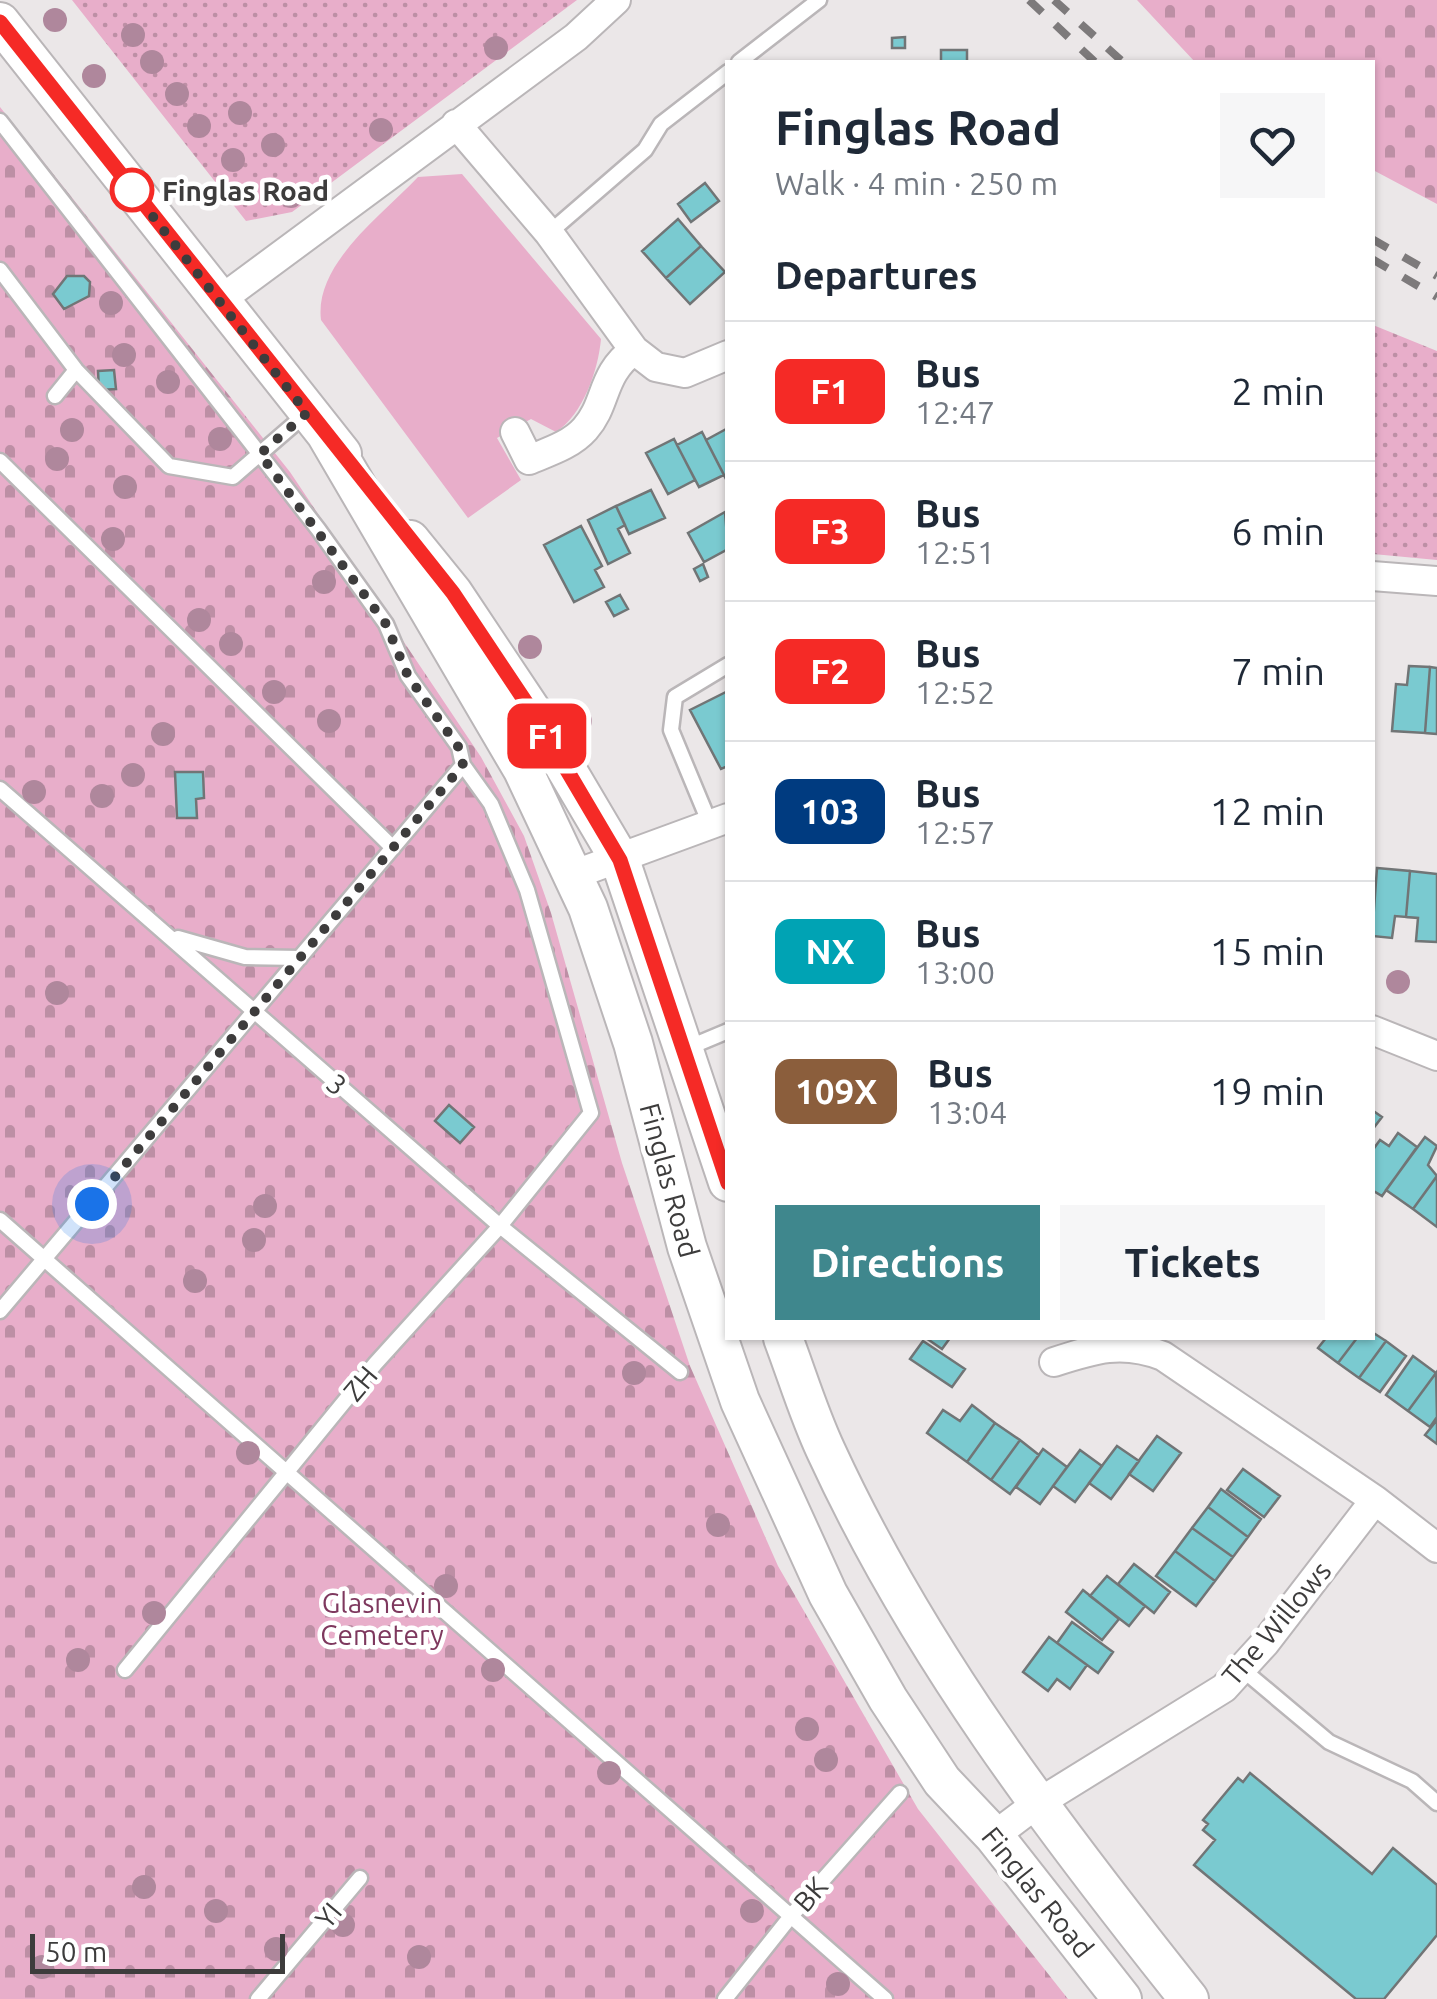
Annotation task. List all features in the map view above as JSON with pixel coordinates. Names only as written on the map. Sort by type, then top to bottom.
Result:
[{"type":"main road","name":"Finglas Road","points":[[0,22],[453,593],[535,716],[620,860],[725,1173]]},
{"type":"main road","name":"Finglas Road","points":[[316,424],[523,770],[588,908],[633,1043],[686,1247],[740,1402],[859,1652],[942,1780],[994,1836],[1122,1999]]},
{"type":"main road","name":"Finglas Road","points":[[784,1340],[824,1448],[882,1563],[953,1686],[1035,1805],[1189,1999]]},
{"type":"street","points":[[219,301],[576,37],[616,0]]},
{"type":"street","points":[[456,124],[549,233],[634,350],[656,367],[684,372],[725,356]]},
{"type":"street","points":[[515,432],[529,460],[568,442],[586,428],[615,364],[634,350]]},
{"type":"street","points":[[1375,576],[1437,582]]},
{"type":"street","points":[[570,876],[719,821]]},
{"type":"street","points":[[1375,1031],[1437,1056]]},
{"type":"street","points":[[1054,1362],[1110,1344],[1140,1347],[1163,1356],[1375,1500],[1437,1548]]},
{"type":"street","name":"The Willows","points":[[994,1836],[1035,1805],[1224,1688],[1375,1500]]},
{"type":"lane","points":[[742,60],[819,0]]},
{"type":"lane","points":[[549,233],[645,150],[661,124],[725,74]]},
{"type":"lane","points":[[0,121],[260,454],[386,624],[408,676],[459,748],[463,765],[0,1312]]},
{"type":"lane","points":[[0,270],[76,370],[169,466],[233,477],[260,454],[316,424]]},
{"type":"lane","points":[[55,396],[76,370]]},
{"type":"lane","points":[[0,461],[393,848]]},
{"type":"lane","points":[[719,821],[671,730],[675,697],[725,667]]},
{"type":"lane","name":"ZH","points":[[126,1670],[286,1472],[500,1226],[591,1113],[527,890],[491,804],[463,765]]},
{"type":"lane","name":"3","points":[[0,789],[500,1226],[680,1372]]},
{"type":"lane","points":[[172,936],[234,955],[300,958]]},
{"type":"lane","points":[[684,1049],[725,1032]]},
{"type":"lane","points":[[0,1220],[886,1999]]},
{"type":"lane","points":[[1242,1669],[1329,1742],[1412,1781],[1437,1803]]},
{"type":"lane","name":"BK","points":[[725,1999],[791,1916],[900,1794]]},
{"type":"lane","name":"YI","points":[[258,1999],[360,1878]]},
{"type":"green space","points":[[72,0],[577,0],[292,212],[246,221]]},
{"type":"green space","points":[[1137,0],[1437,0],[1437,204],[1375,171],[1375,60],[1193,60]]},
{"type":"green space","name":"Glasnevin Cemetery","points":[[0,107],[290,472],[481,757],[524,836],[551,913],[622,1163],[690,1366],[778,1566],[918,1809],[1068,1999],[0,1999]]},
{"type":"green space","points":[[462,174],[601,339],[588,391],[566,424],[556,432],[531,419],[497,438],[521,480],[468,518],[321,320],[328,279],[370,224],[418,177]]},
{"type":"green space","points":[[1375,326],[1437,351],[1437,560],[1375,554]]},
{"type":"building","points":[[905,37],[905,48],[892,48],[892,38]]},
{"type":"building","points":[[941,50],[967,50],[967,60],[941,60]]},
{"type":"building","points":[[705,183],[719,201],[691,222],[678,204]]},
{"type":"building","points":[[678,219],[701,246],[666,278],[642,251]]},
{"type":"building","points":[[701,246],[725,272],[690,304],[666,278]]},
{"type":"building","points":[[67,276],[84,276],[90,282],[89,296],[64,309],[53,294]]},
{"type":"building","points":[[114,370],[116,389],[99,390],[98,371]]},
{"type":"building","points":[[725,430],[725,477],[706,440]]},
{"type":"building","points":[[702,432],[724,475],[699,487],[677,445]]},
{"type":"building","points":[[674,439],[695,480],[668,494],[646,453]]},
{"type":"building","points":[[651,490],[665,518],[629,534],[616,506]]},
{"type":"building","points":[[616,506],[625,525],[618,529],[630,553],[608,564],[588,520]]},
{"type":"building","points":[[725,512],[725,551],[704,562],[688,533]]},
{"type":"building","points":[[581,526],[602,566],[595,570],[604,587],[574,602],[544,545]]},
{"type":"building","points":[[703,564],[708,577],[700,581],[694,569]]},
{"type":"building","points":[[620,595],[628,609],[614,616],[606,602]]},
{"type":"building","points":[[1409,666],[1430,667],[1425,733],[1392,731],[1396,684],[1407,685]]},
{"type":"building","points":[[1430,667],[1437,668],[1437,734],[1425,733]]},
{"type":"building","points":[[725,692],[725,767],[721,769],[690,710]]},
{"type":"building","points":[[175,772],[203,772],[204,798],[196,799],[197,818],[177,818]]},
{"type":"building","points":[[1377,868],[1410,871],[1406,917],[1395,916],[1392,938],[1375,936]]},
{"type":"building","points":[[1410,871],[1437,874],[1437,942],[1416,941],[1418,918],[1406,917]]},
{"type":"building","points":[[449,1105],[474,1127],[460,1143],[435,1121]]},
{"type":"building","points":[[1398,1133],[1417,1147],[1382,1196],[1375,1192],[1375,1147],[1380,1140],[1389,1146]]},
{"type":"building","points":[[1425,1137],[1437,1146],[1428,1165],[1437,1176],[1413,1209],[1386,1190]]},
{"type":"building","points":[[1437,1176],[1437,1227],[1413,1209]]},
{"type":"building","points":[[1375,1334],[1386,1341],[1359,1378],[1338,1363],[1355,1340],[1375,1340]]},
{"type":"building","points":[[929,1340],[949,1340],[942,1349]]},
{"type":"building","points":[[1324,1340],[1355,1340],[1338,1363],[1318,1348]]},
{"type":"building","points":[[923,1341],[965,1369],[952,1387],[910,1359]]},
{"type":"building","points":[[1386,1341],[1406,1356],[1380,1392],[1359,1378]]},
{"type":"building","points":[[1413,1356],[1436,1373],[1408,1411],[1386,1395]]},
{"type":"building","points":[[1436,1373],[1437,1417],[1430,1427],[1408,1411]]},
{"type":"building","points":[[972,1405],[995,1423],[967,1462],[927,1433],[943,1410],[960,1421]]},
{"type":"building","points":[[1437,1420],[1437,1444],[1425,1435]]},
{"type":"building","points":[[995,1423],[1020,1440],[991,1480],[967,1462]]},
{"type":"building","points":[[1157,1436],[1181,1453],[1153,1491],[1129,1474]]},
{"type":"building","points":[[1020,1440],[1039,1455],[1010,1494],[991,1480]]},
{"type":"building","points":[[1117,1446],[1139,1461],[1111,1499],[1089,1483]]},
{"type":"building","points":[[1043,1449],[1067,1467],[1040,1504],[1016,1487]]},
{"type":"building","points":[[1080,1450],[1102,1466],[1075,1502],[1053,1486]]},
{"type":"building","points":[[1243,1469],[1280,1496],[1264,1517],[1227,1490]]},
{"type":"building","points":[[1221,1489],[1261,1519],[1248,1537],[1208,1507]]},
{"type":"building","points":[[1208,1507],[1248,1537],[1233,1557],[1192,1528]]},
{"type":"building","points":[[1192,1528],[1233,1557],[1215,1581],[1175,1551]]},
{"type":"building","points":[[1175,1551],[1215,1581],[1196,1606],[1156,1576]]},
{"type":"building","points":[[1134,1564],[1170,1592],[1154,1613],[1118,1584]]},
{"type":"building","points":[[1107,1576],[1145,1606],[1129,1626],[1090,1596]]},
{"type":"building","points":[[1083,1590],[1119,1619],[1102,1640],[1066,1612]]},
{"type":"building","points":[[1072,1622],[1113,1652],[1098,1673],[1057,1643]]},
{"type":"building","points":[[1049,1637],[1087,1665],[1070,1689],[1057,1679],[1048,1691],[1023,1672]]},
{"type":"building","points":[[1250,1773],[1372,1874],[1393,1848],[1437,1885],[1437,1935],[1384,1999],[1356,1999],[1194,1865],[1215,1840],[1203,1830],[1208,1824],[1203,1820],[1238,1778],[1243,1782]]},
{"type":"railway","points":[[1029,0],[1093,60]]},
{"type":"railway","points":[[1054,0],[1121,60]]},
{"type":"railway","points":[[1375,241],[1437,276]]},
{"type":"railway","points":[[1375,261],[1437,297]]},
{"type":"bus line","name":"F1","points":[[0,22],[453,593],[535,716],[620,860],[725,1174]]},
{"type":"place","name":"Finglas Road","points":[[132,190]]},
{"type":"route","points":[[92,1204],[463,765],[459,748],[408,676],[386,624],[260,454],[307,413],[132,190]]}]
